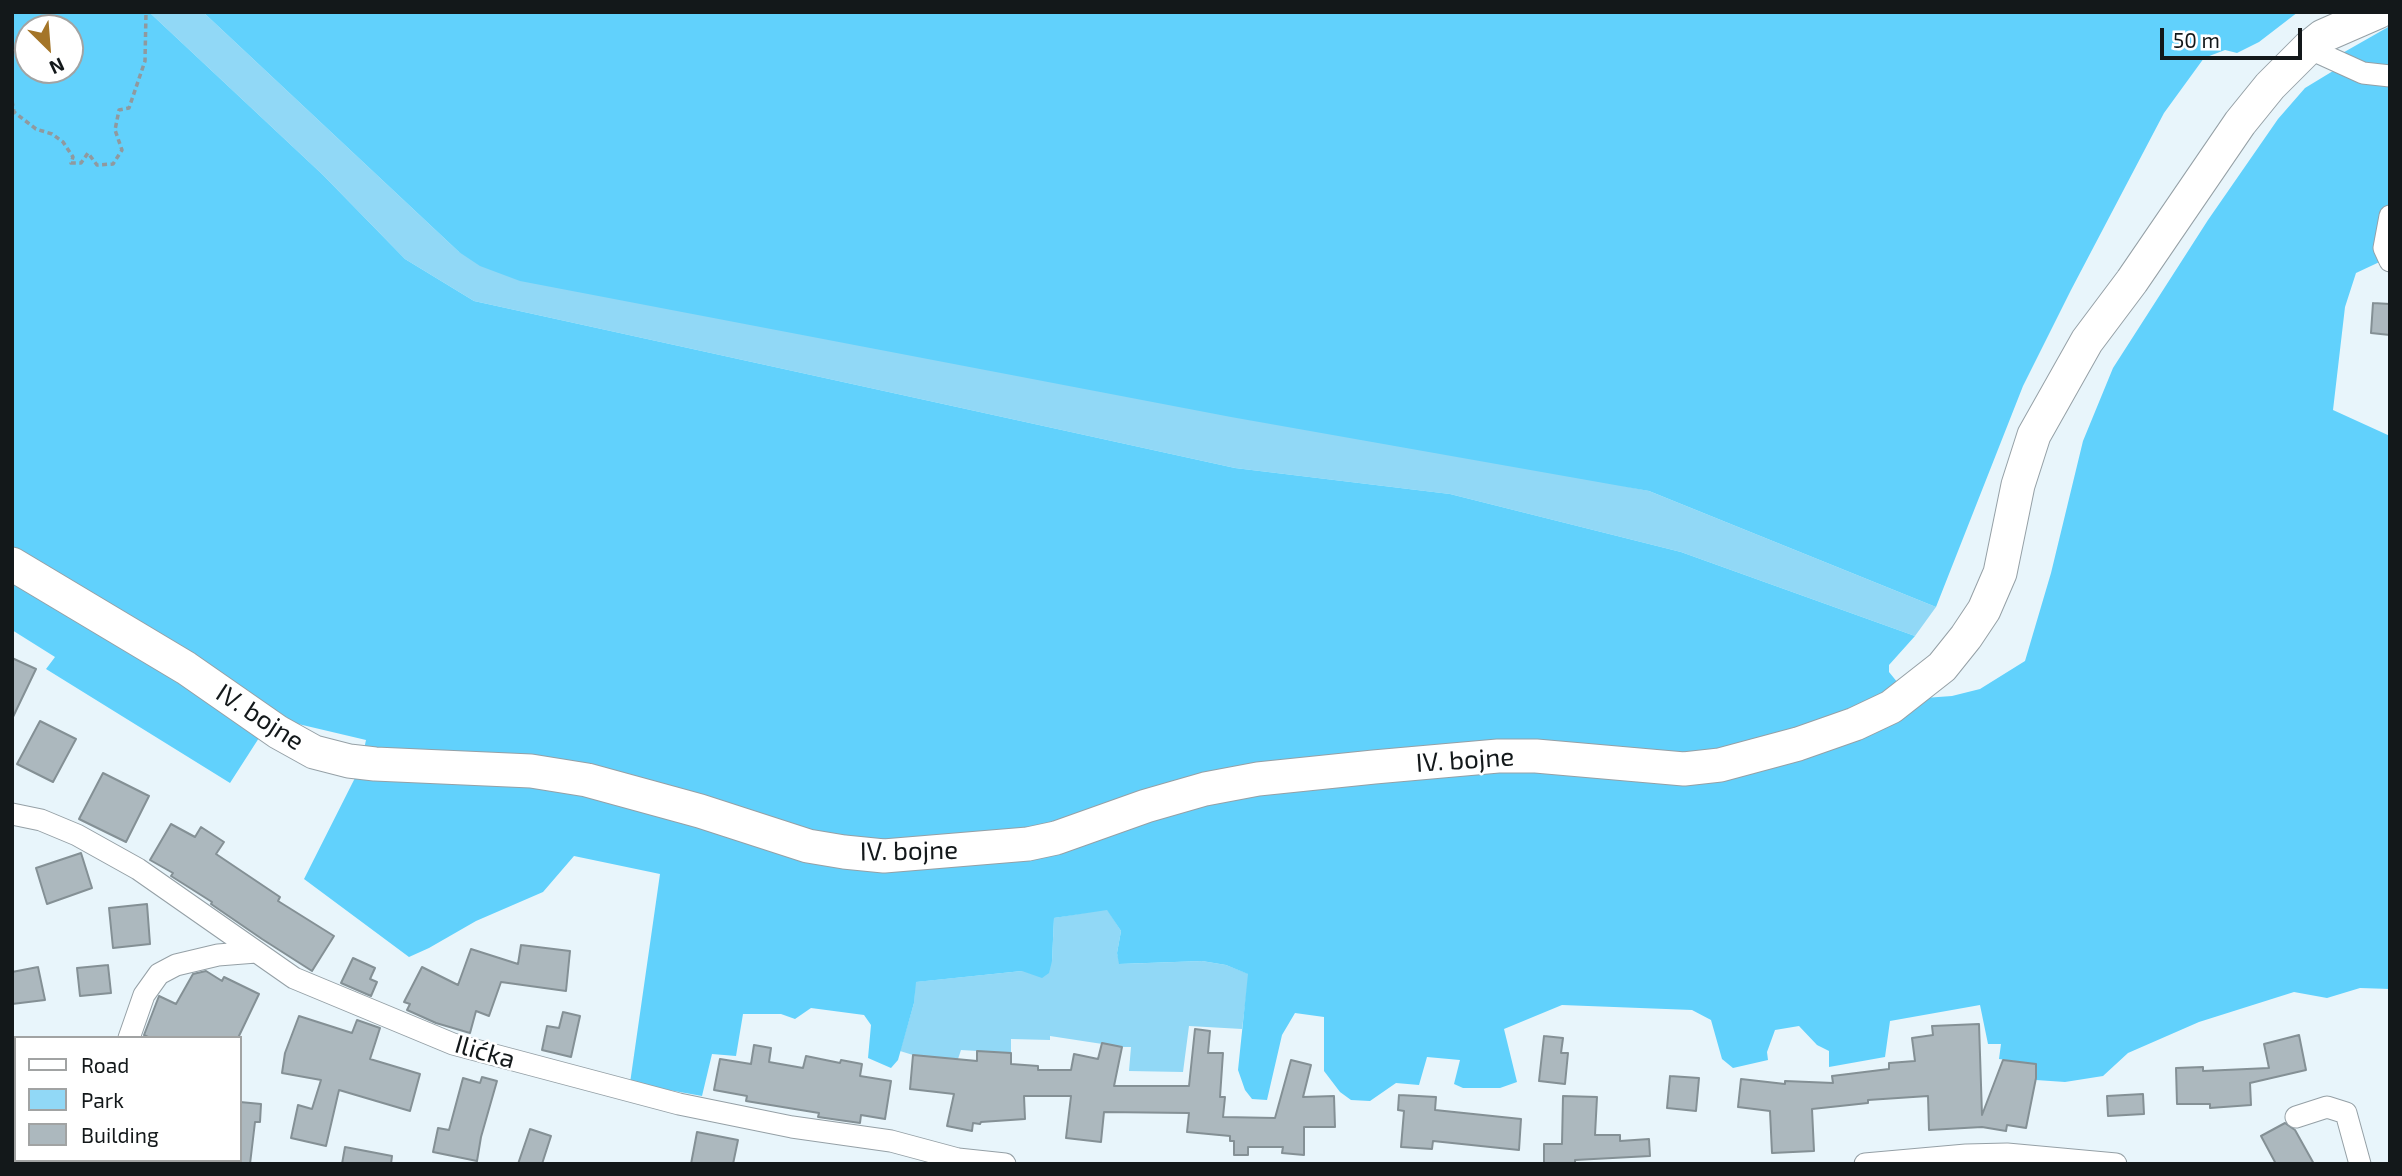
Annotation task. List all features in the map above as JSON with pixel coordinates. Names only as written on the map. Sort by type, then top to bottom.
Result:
[{"type":"main road","name":"IV. bojne","points":[[12,564],[186,668],[278,732],[314,752],[375,764],[531,771],[587,780],[720,817],[808,846],[884,856],[1028,844],[1056,838],[1146,806],[1205,789],[1258,779],[1498,756],[1536,756],[1684,769],[1720,765],[1798,744],[1855,724],[1891,707],[1942,667],[1984,610],[2000,573],[2018,485],[2034,435],[2087,341],[2132,281],[2240,123],[2270,86],[2323,36],[2378,12]]},
{"type":"street","points":[[2308,48],[2363,73],[2390,76]]},
{"type":"street","points":[[2390,216],[2384,248],[2390,261]]},
{"type":"street","name":"Ilićka","points":[[12,814],[41,820],[77,835],[138,869],[293,978],[453,1044],[679,1104],[792,1127],[891,1141],[958,1159],[1005,1164]]},
{"type":"street","points":[[130,1036],[144,995],[159,974],[176,965],[218,955],[256,952]]},
{"type":"street","points":[[2296,1116],[2327,1107],[2346,1113],[2360,1164]]},
{"type":"street","points":[[1865,1164],[2007,1154],[2116,1164]]},
{"type":"path","points":[[12,101],[13,112],[36,129],[52,134],[63,142],[73,157],[71,163],[81,163],[88,153],[97,165],[113,164],[122,150],[115,130],[119,110],[129,108],[145,61],[146,12]]},
{"type":"green space","points":[[149,12],[203,12],[459,252],[1649,491],[1936,607],[1915,636],[1681,552],[1450,494],[1235,468],[474,301],[405,259],[323,175]]},
{"type":"green space","points":[[1107,909],[1121,931],[1117,953],[1120,964],[1202,961],[1226,965],[1249,974],[1242,1029],[1189,1026],[1183,1072],[1129,1071],[1131,1047],[1050,1036],[1050,1040],[1011,1039],[1011,1053],[961,1050],[958,1059],[913,1055],[900,1051],[914,1003],[915,982],[1022,971],[1052,961],[1054,918]]},
{"type":"shaded area","points":[[12,12],[149,12],[323,175],[405,259],[474,301],[1235,468],[1450,494],[1681,552],[1915,636],[1889,665],[1889,672],[1911,699],[1952,696],[1980,689],[2025,661],[2051,573],[2083,441],[2113,368],[2208,220],[2278,119],[2305,88],[2333,71],[2332,59],[2390,26],[2390,261],[2388,258],[2356,273],[2345,307],[2333,410],[2390,436],[2390,989],[2360,988],[2327,998],[2294,992],[2199,1022],[2128,1053],[2103,1076],[2065,1082],[2036,1080],[2036,1064],[1999,1059],[2001,1044],[1988,1044],[1980,1005],[1890,1021],[1885,1057],[1829,1067],[1829,1051],[1817,1045],[1799,1026],[1775,1030],[1767,1052],[1768,1060],[1733,1068],[1722,1059],[1711,1020],[1692,1010],[1562,1005],[1504,1029],[1517,1082],[1500,1088],[1463,1088],[1454,1084],[1460,1060],[1427,1057],[1419,1085],[1396,1083],[1370,1101],[1351,1100],[1340,1092],[1324,1071],[1324,1017],[1295,1013],[1282,1035],[1267,1100],[1252,1099],[1245,1090],[1238,1070],[1248,974],[1226,965],[1202,961],[1119,964],[1117,953],[1121,931],[1107,910],[1054,918],[1052,961],[1049,973],[1042,978],[1022,971],[916,982],[914,1003],[898,1060],[891,1068],[868,1058],[871,1025],[864,1015],[811,1008],[795,1019],[781,1014],[743,1014],[736,1056],[712,1054],[702,1096],[630,1083],[660,874],[574,856],[543,892],[476,921],[409,957],[304,879],[360,768],[366,740],[294,723],[275,713],[230,783],[46,669],[55,657],[12,630]]},
{"type":"shaded area","points":[[203,12],[2298,12],[2259,42],[2237,53],[2225,50],[2204,58],[2164,113],[2023,386],[1936,607],[1649,491],[1231,417],[520,281],[480,266],[459,252]]},
{"type":"building","points":[[2373,303],[2390,304],[2390,335],[2371,333]]},
{"type":"building","points":[[12,658],[36,669],[12,719]]},
{"type":"building","points":[[40,721],[76,739],[53,782],[17,764]]},
{"type":"building","points":[[103,773],[149,796],[126,842],[79,819]]},
{"type":"building","points":[[171,824],[195,837],[201,827],[224,842],[216,854],[280,897],[278,901],[334,936],[312,971],[171,876],[173,873],[150,860]]},
{"type":"building","points":[[81,853],[92,888],[47,904],[36,868]]},
{"type":"building","points":[[147,904],[150,944],[113,948],[109,908]]},
{"type":"building","points":[[521,945],[570,951],[566,991],[501,982],[489,1016],[476,1011],[470,1033],[436,1023],[407,1010],[410,1004],[404,1002],[422,967],[458,985],[471,949],[518,964]]},
{"type":"building","points":[[353,958],[375,968],[370,979],[377,982],[371,996],[341,983]]},
{"type":"building","points":[[108,965],[111,993],[80,996],[77,968]]},
{"type":"building","points":[[38,967],[45,1000],[12,1004],[12,972]]},
{"type":"building","points":[[206,971],[222,981],[224,977],[259,994],[239,1036],[144,1035],[159,996],[176,1004],[193,974]]},
{"type":"building","points":[[563,1012],[580,1016],[571,1057],[542,1050],[547,1026],[559,1028]]},
{"type":"building","points":[[299,1016],[352,1033],[357,1020],[380,1028],[370,1059],[420,1074],[410,1111],[339,1090],[326,1146],[291,1138],[298,1105],[312,1109],[321,1080],[282,1073],[285,1053]]},
{"type":"building","points":[[1979,1024],[1982,1115],[2003,1060],[2036,1064],[2036,1078],[2026,1128],[2007,1125],[2006,1131],[1982,1127],[1929,1130],[1928,1096],[1868,1100],[1868,1103],[1812,1109],[1814,1151],[1772,1153],[1770,1111],[1738,1107],[1741,1079],[1785,1084],[1785,1081],[1833,1083],[1832,1076],[1889,1069],[1889,1063],[1915,1061],[1912,1038],[1933,1035],[1932,1026]]},
{"type":"building","points":[[1195,1029],[1210,1031],[1208,1053],[1223,1053],[1220,1097],[1225,1097],[1223,1117],[1275,1118],[1291,1060],[1311,1065],[1303,1097],[1334,1096],[1335,1127],[1304,1127],[1304,1155],[1282,1153],[1283,1147],[1248,1147],[1248,1155],[1234,1155],[1234,1141],[1230,1141],[1230,1136],[1187,1132],[1189,1113],[1104,1112],[1101,1142],[1066,1138],[1071,1096],[1024,1096],[1025,1119],[973,1123],[972,1131],[947,1126],[954,1094],[910,1089],[913,1055],[977,1061],[977,1051],[1011,1053],[1011,1064],[1038,1066],[1038,1070],[1071,1070],[1074,1054],[1098,1059],[1102,1043],[1122,1047],[1114,1086],[1189,1086]]},
{"type":"building","points":[[2299,1035],[2306,1070],[2250,1083],[2251,1105],[2210,1108],[2210,1104],[2177,1104],[2176,1068],[2203,1067],[2203,1071],[2269,1068],[2264,1044]]},
{"type":"building","points":[[1544,1036],[1563,1038],[1561,1053],[1568,1053],[1565,1084],[1539,1081]]},
{"type":"building","points":[[754,1045],[771,1048],[769,1062],[803,1068],[806,1056],[840,1063],[841,1060],[862,1064],[860,1076],[891,1081],[885,1119],[861,1115],[860,1123],[818,1117],[819,1113],[746,1101],[747,1096],[714,1090],[720,1059],[751,1064]]},
{"type":"building","points":[[1670,1076],[1699,1078],[1696,1111],[1667,1108]]},
{"type":"building","points":[[482,1077],[497,1081],[477,1161],[433,1152],[438,1128],[449,1130],[463,1078],[480,1083]]},
{"type":"building","points":[[2143,1094],[2144,1114],[2108,1116],[2107,1096]]},
{"type":"building","points":[[1399,1095],[1436,1097],[1435,1110],[1521,1119],[1519,1150],[1433,1141],[1432,1149],[1401,1147],[1404,1111],[1398,1110]]},
{"type":"building","points":[[1563,1096],[1597,1097],[1595,1135],[1620,1135],[1620,1141],[1649,1139],[1650,1156],[1575,1160],[1575,1164],[1544,1164],[1544,1144],[1562,1144]]},
{"type":"building","points":[[242,1102],[261,1104],[260,1122],[255,1122],[250,1164],[240,1164]]},
{"type":"building","points":[[2285,1123],[2295,1130],[2314,1164],[2276,1164],[2261,1136]]},
{"type":"building","points":[[530,1129],[551,1136],[542,1164],[518,1164]]},
{"type":"building","points":[[697,1132],[738,1140],[733,1164],[691,1164]]},
{"type":"building","points":[[345,1147],[392,1156],[391,1164],[342,1164]]}]
